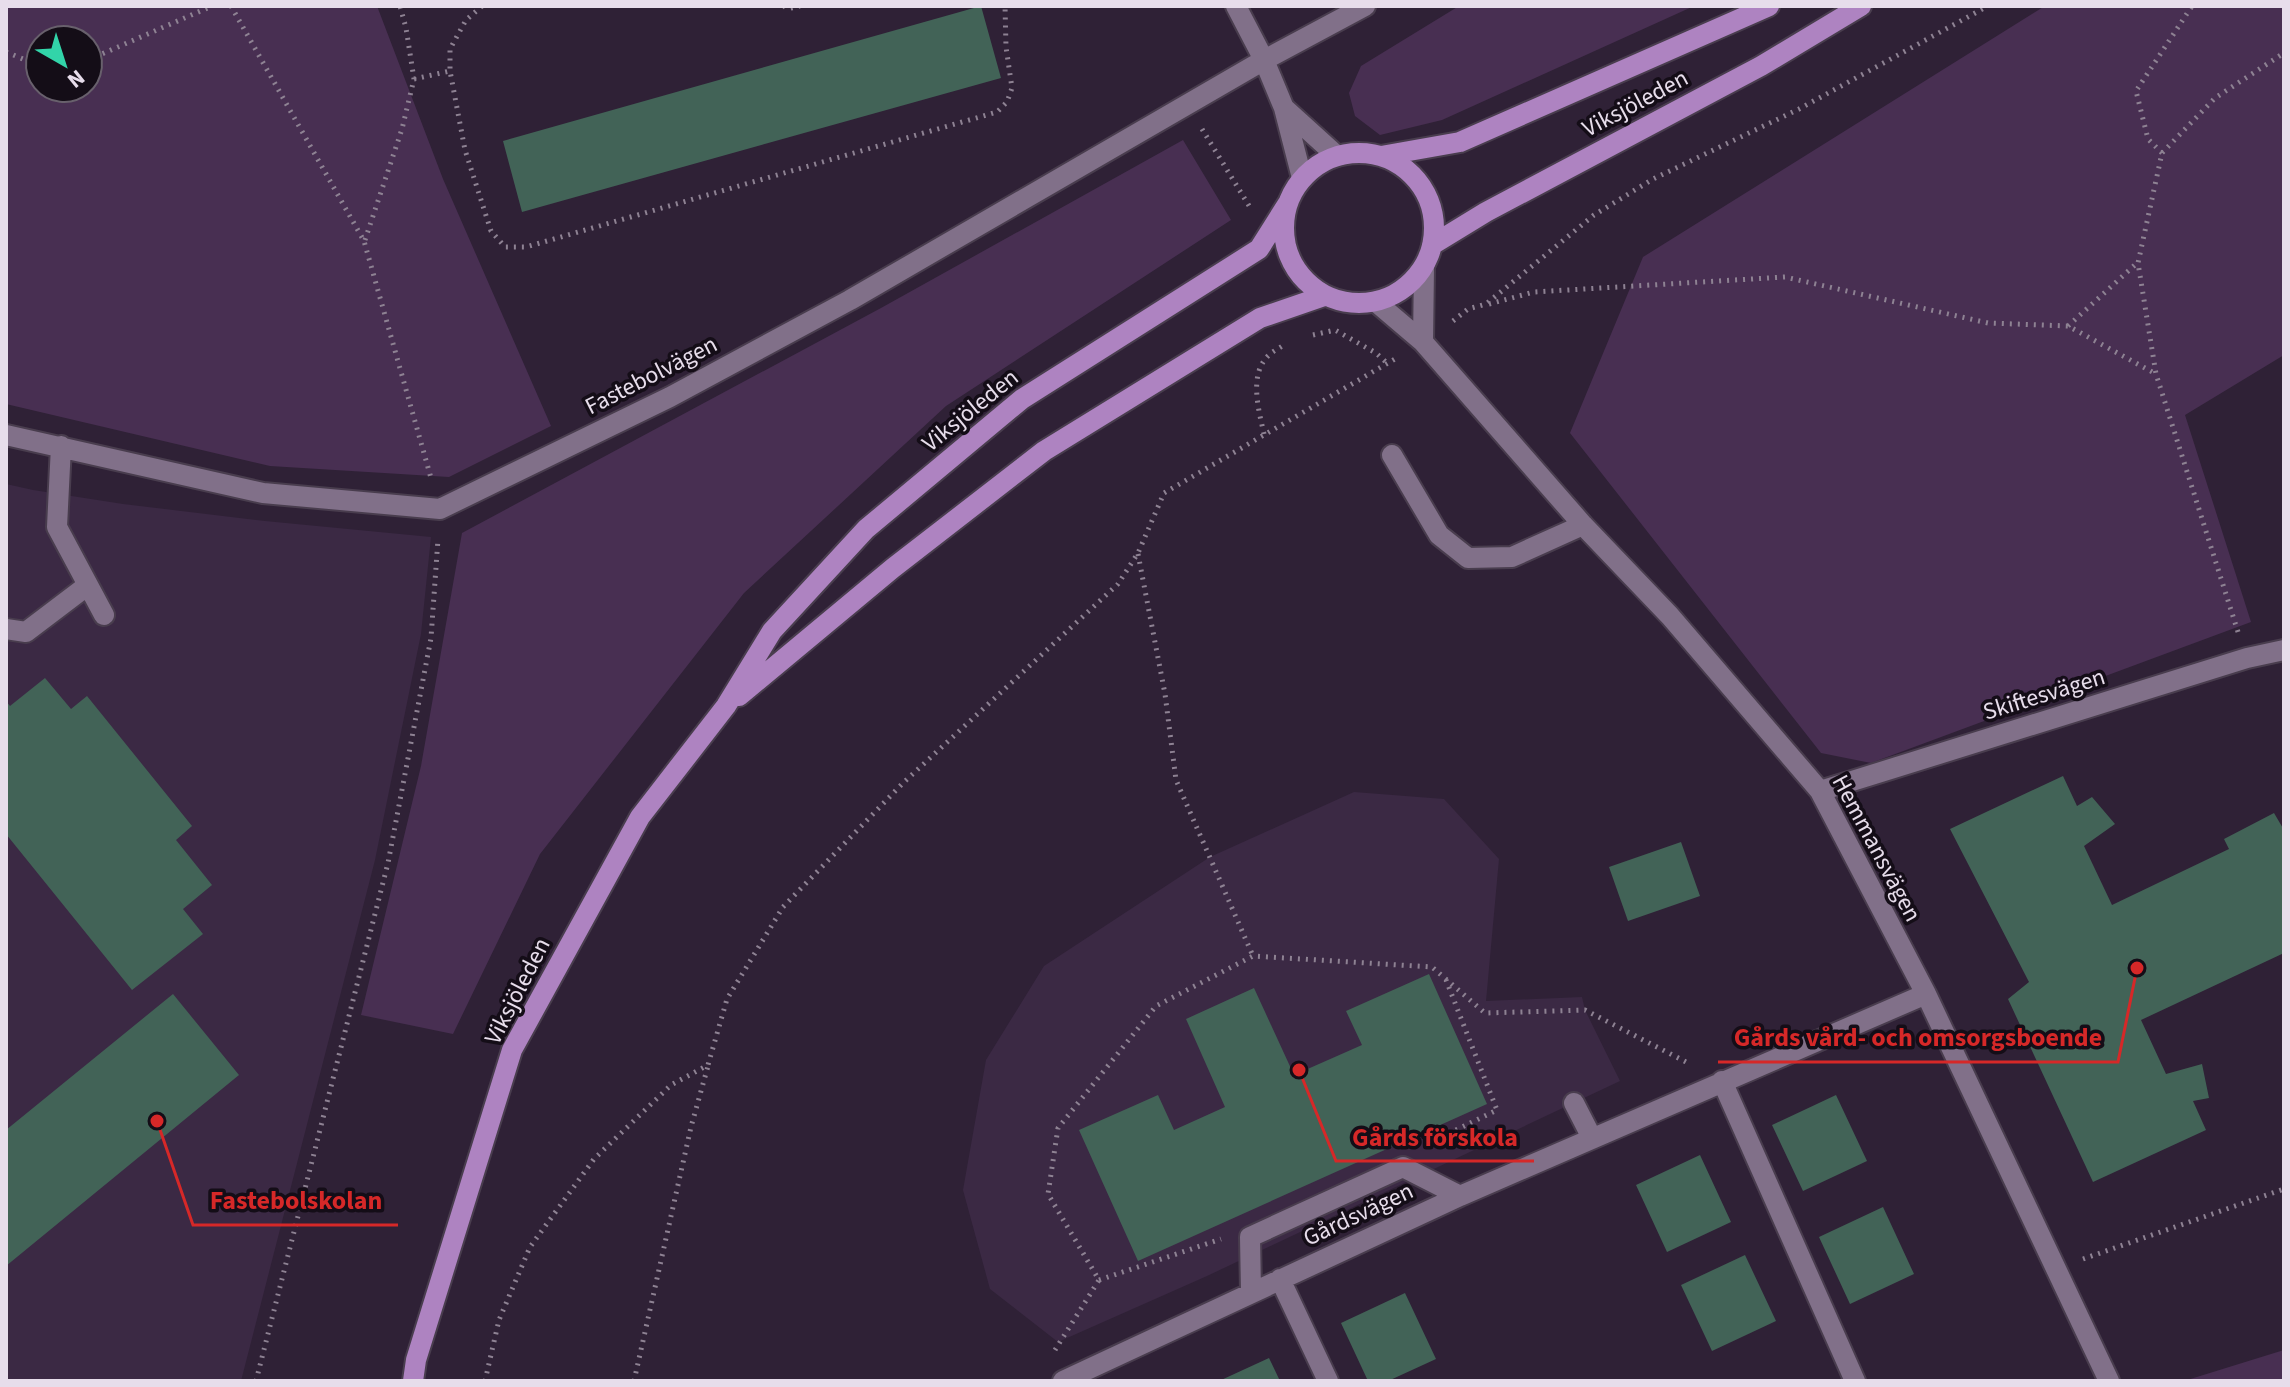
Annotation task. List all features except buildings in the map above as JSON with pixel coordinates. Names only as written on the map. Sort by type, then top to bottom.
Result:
[{"type":"main road","name":"Viksjöleden","points":[[1381,156],[1460,142],[1769,6]]},
{"type":"main road","name":"Viksjöleden","points":[[1432,245],[1486,212],[1761,66],[1861,6]]},
{"type":"main road","points":[[1357,153],[1381,156],[1404,167],[1420,183],[1434,214],[1431,254],[1411,283],[1394,296],[1376,302],[1354,302],[1324,296],[1311,287],[1293,266],[1284,241],[1288,203],[1302,178],[1321,163],[1337,156],[1357,153]]},
{"type":"main road","name":"Viksjöleden","points":[[413,1381],[416,1360],[512,1050],[640,817],[726,706],[772,631],[866,529],[1022,399],[1259,249],[1288,203]]},
{"type":"main road","name":"Viksjöleden","points":[[726,706],[893,568],[1044,451],[1260,318],[1324,296]]},
{"type":"street","points":[[1236,6],[1284,108],[1302,178]]},
{"type":"street","name":"Fastebolvägen","points":[[440,509],[670,397],[850,300],[1264,60],[1365,6]]},
{"type":"street","points":[[1284,108],[1337,156]]},
{"type":"street","points":[[1423,342],[1424,267]]},
{"type":"street","name":"Hemmansvägen","points":[[1376,302],[1423,342],[1583,525],[1670,616],[1820,791],[1926,994],[2109,1381]]},
{"type":"street","points":[[6,435],[263,493],[440,509]]},
{"type":"street","points":[[61,446],[57,527],[104,615]]},
{"type":"street","points":[[1392,455],[1439,535],[1468,558],[1512,557],[1583,525]]},
{"type":"street","points":[[6,629],[26,632],[88,585]]},
{"type":"street","name":"Skiftesvägen","points":[[1820,791],[2247,658],[2284,650]]},
{"type":"street","name":"Gårdsvägen","points":[[1063,1381],[1460,1196],[1926,994]]},
{"type":"street","points":[[1722,1081],[1855,1381]]},
{"type":"street","points":[[1574,1103],[1592,1138]]},
{"type":"street","points":[[1251,1292],[1250,1237],[1403,1167],[1460,1196]]},
{"type":"street","points":[[1280,1279],[1328,1381]]},
{"type":"path","points":[[104,53],[212,6]]},
{"type":"path","points":[[231,6],[364,241],[440,509],[431,638],[388,863],[256,1381]]},
{"type":"path","points":[[364,241],[402,129],[414,79],[400,6]]},
{"type":"path","points":[[482,6],[466,20],[450,49],[450,71],[465,150],[491,231],[505,247],[526,247],[997,112],[1007,102],[1012,88],[1006,47],[1005,6]]},
{"type":"path","points":[[784,6],[787,9],[800,6]]},
{"type":"path","points":[[1486,304],[1594,215],[1653,179],[1799,109],[1988,6]]},
{"type":"path","points":[[2162,153],[2148,139],[2136,91],[2192,6]]},
{"type":"path","points":[[2247,658],[2156,374],[2138,263],[2162,153],[2215,98],[2284,53]]},
{"type":"path","points":[[414,79],[450,71]]},
{"type":"path","points":[[1199,123],[1255,216]]},
{"type":"path","points":[[2068,326],[2138,263]]},
{"type":"path","points":[[634,1381],[691,1127],[727,999],[783,907],[903,783],[1118,584],[1138,553],[1164,493],[1423,342],[1468,309],[1534,292],[1785,277],[1988,323],[2068,326],[2156,374]]},
{"type":"path","points":[[1305,337],[1335,330],[1376,353],[1387,363]]},
{"type":"path","points":[[1264,434],[1256,380],[1267,356],[1290,341]]},
{"type":"path","points":[[1138,553],[1165,694],[1176,780],[1253,956]]},
{"type":"path","points":[[1099,1280],[1048,1194],[1058,1128],[1156,1006],[1253,956],[1432,967],[1485,1013],[1585,1010],[1722,1081]]},
{"type":"path","points":[[1403,1167],[1430,1141],[1497,1110],[1445,979]]},
{"type":"path","points":[[485,1381],[499,1320],[530,1247],[594,1159],[671,1085],[708,1065]]},
{"type":"path","points":[[2056,1269],[2284,1189]]},
{"type":"path","points":[[1053,1355],[1058,1342],[1099,1280],[1217,1239],[1250,1237]]},
{"type":"shaded area","points":[[6,6],[377,6],[443,179],[551,426],[449,477],[270,466],[6,404]]},
{"type":"shaded area","points":[[1459,6],[1694,6],[1442,120],[1380,135],[1355,116],[1349,93],[1361,66]]},
{"type":"shaded area","points":[[2045,6],[2284,6],[2284,355],[2185,415],[2251,622],[1871,763],[1821,753],[1570,433],[1643,257]]},
{"type":"shaded area","points":[[1183,140],[1231,220],[946,406],[744,593],[540,854],[453,1034],[361,1015],[421,766],[462,533],[881,308]]},
{"type":"shaded area","points":[[6,484],[123,504],[431,537],[421,634],[375,860],[241,1381],[6,1381]]},
{"type":"shaded area","points":[[1354,792],[1444,799],[1499,859],[1486,1001],[1582,997],[1585,1010],[1620,1081],[1207,1276],[1058,1342],[990,1289],[963,1190],[986,1060],[1044,966],[1210,857]]},
{"type":"shaded area","points":[[2284,1350],[2284,1381],[2184,1381]]},
{"type":"place","name":"Gårds vård- och omsorgsboende","points":[[2137,968]]},
{"type":"place","name":"Gårds förskola","points":[[1299,1070]]},
{"type":"place","name":"Fastebolskolan","points":[[157,1121]]}]
